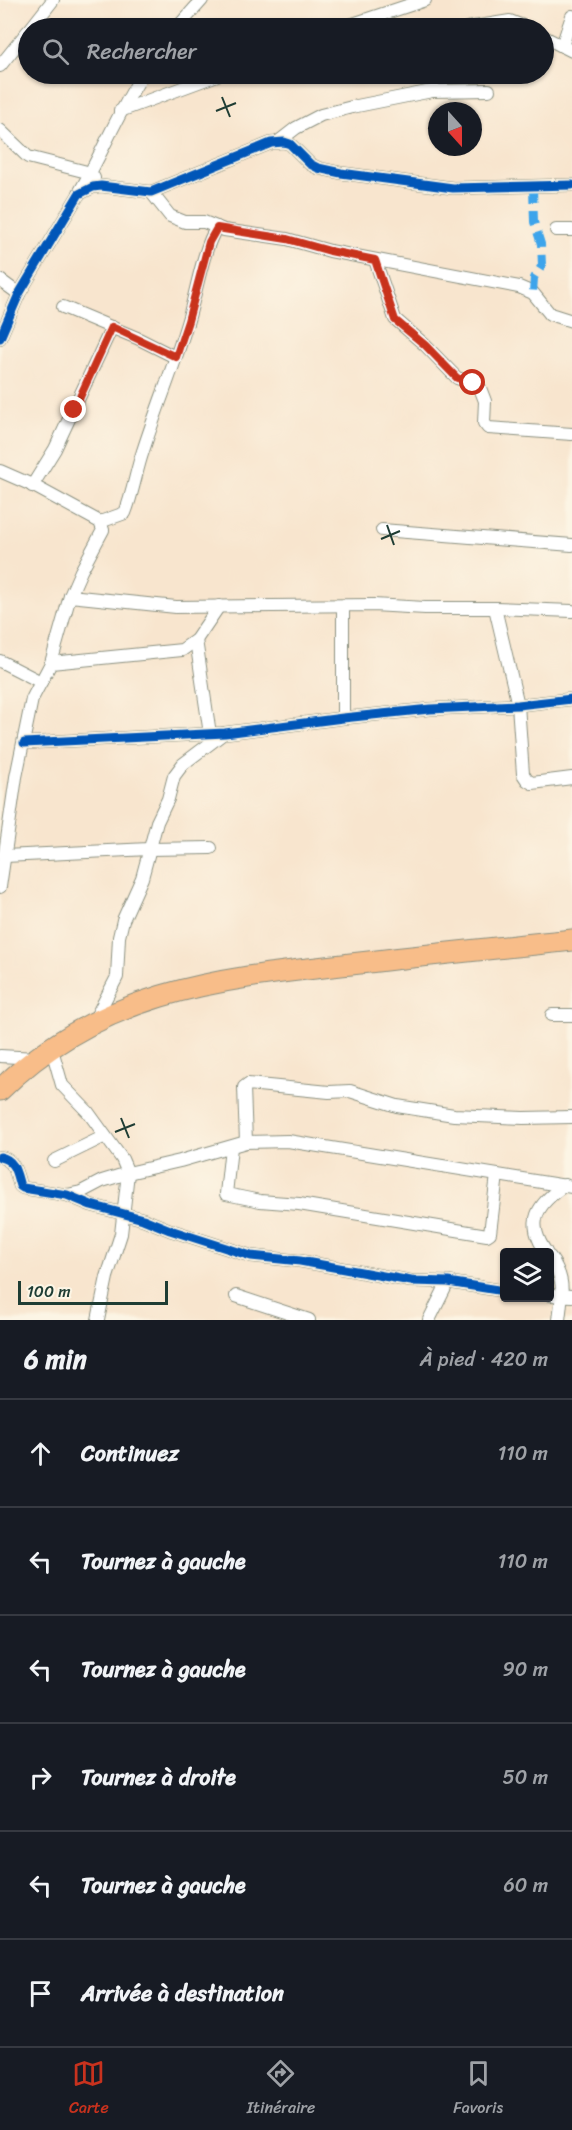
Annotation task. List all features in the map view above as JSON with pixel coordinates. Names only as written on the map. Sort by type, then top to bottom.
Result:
[{"type":"highway","points":[[0,1090],[44,1052],[94,1021],[146,1000],[188,988],[262,974],[572,940]]},
{"type":"street","points":[[39,18],[53,0]]},
{"type":"street","points":[[186,18],[202,0]]},
{"type":"street","points":[[371,18],[425,0]]},
{"type":"street","points":[[567,49],[572,16]]},
{"type":"street","points":[[0,66],[18,44]]},
{"type":"street","points":[[0,338],[19,294],[91,173],[120,111],[137,84]]},
{"type":"street","points":[[120,111],[193,84]]},
{"type":"street","points":[[79,194],[101,186],[151,192],[278,142],[296,128],[321,115],[352,107],[432,91],[489,90]]},
{"type":"street","points":[[0,130],[28,157],[91,173],[101,186]]},
{"type":"street","points":[[278,142],[290,144],[302,158],[318,168],[341,173],[453,188],[572,185]]},
{"type":"street","points":[[151,192],[170,216],[185,222],[204,222],[217,228],[287,239],[330,251],[519,287],[533,293],[550,314],[572,321]]},
{"type":"street","points":[[100,522],[125,513],[159,402],[170,379],[188,321],[209,242],[217,228]]},
{"type":"street","points":[[556,230],[572,230]]},
{"type":"street","points":[[375,260],[395,320],[425,345],[457,378],[480,388],[485,401],[483,419],[485,426],[572,434]]},
{"type":"street","points":[[0,280],[19,294]]},
{"type":"street","points":[[63,307],[176,357]]},
{"type":"street","points":[[32,486],[55,449],[112,327]]},
{"type":"street","points":[[0,471],[100,522],[103,526],[102,534],[70,596],[51,663],[32,699],[16,777],[0,887]]},
{"type":"street","points":[[382,530],[572,545]]},
{"type":"street","points":[[70,596],[146,605],[372,605],[572,611]]},
{"type":"street","points":[[51,663],[182,650],[196,640],[219,606]]},
{"type":"street","points":[[343,606],[343,718]]},
{"type":"street","points":[[495,608],[518,705],[523,774],[527,780],[536,783],[572,778]]},
{"type":"street","points":[[196,640],[217,735]]},
{"type":"street","points":[[0,661],[41,682]]},
{"type":"street","points":[[24,743],[217,735],[430,709],[518,705],[572,699]]},
{"type":"street","points":[[94,1021],[117,977],[118,937],[142,878],[149,849],[177,771],[217,735]]},
{"type":"street","points":[[5,856],[211,848]]},
{"type":"street","points":[[552,1015],[572,1015]]},
{"type":"street","points":[[0,1056],[44,1052],[62,1085],[88,1112],[122,1159],[128,1173],[121,1234],[107,1277],[98,1320]]},
{"type":"street","points":[[246,1142],[243,1096],[244,1087],[248,1084],[329,1092],[350,1090],[396,1106],[454,1115],[513,1118],[572,1117]]},
{"type":"street","points":[[54,1161],[105,1136]]},
{"type":"street","points":[[67,1195],[81,1192],[102,1181],[128,1173],[246,1142],[288,1141],[568,1186]]},
{"type":"street","points":[[231,1147],[226,1194],[487,1235],[490,1233],[497,1175]]},
{"type":"street","points":[[0,1157],[9,1159],[12,1163],[20,1186],[67,1195],[91,1205],[143,1219],[251,1256],[411,1281],[448,1282],[500,1290]]},
{"type":"street","points":[[543,1248],[534,1230],[535,1220],[542,1205],[551,1195],[568,1186]]},
{"type":"street","points":[[554,1264],[560,1272],[559,1320]]},
{"type":"street","points":[[429,1320],[448,1282]]},
{"type":"street","points":[[236,1296],[309,1320]]},
{"type":"marked path","points":[[533,187],[534,222],[541,244],[542,265],[534,278],[533,293]]},
{"type":"cycle path","points":[[0,338],[19,294],[79,194],[93,187],[151,192],[271,143],[284,142],[290,144],[310,164],[341,173],[453,188],[572,185]]},
{"type":"cycle path","points":[[24,743],[225,733],[430,709],[518,705],[572,699]]},
{"type":"cycle path","points":[[0,1157],[12,1164],[20,1186],[23,1188],[67,1195],[91,1205],[143,1219],[251,1256],[300,1261],[411,1281],[448,1282],[500,1290]]},
{"type":"route","points":[[74,410],[112,327],[176,357],[209,242],[217,228],[287,239],[375,260],[395,320],[425,345],[457,378],[473,383]]}]
